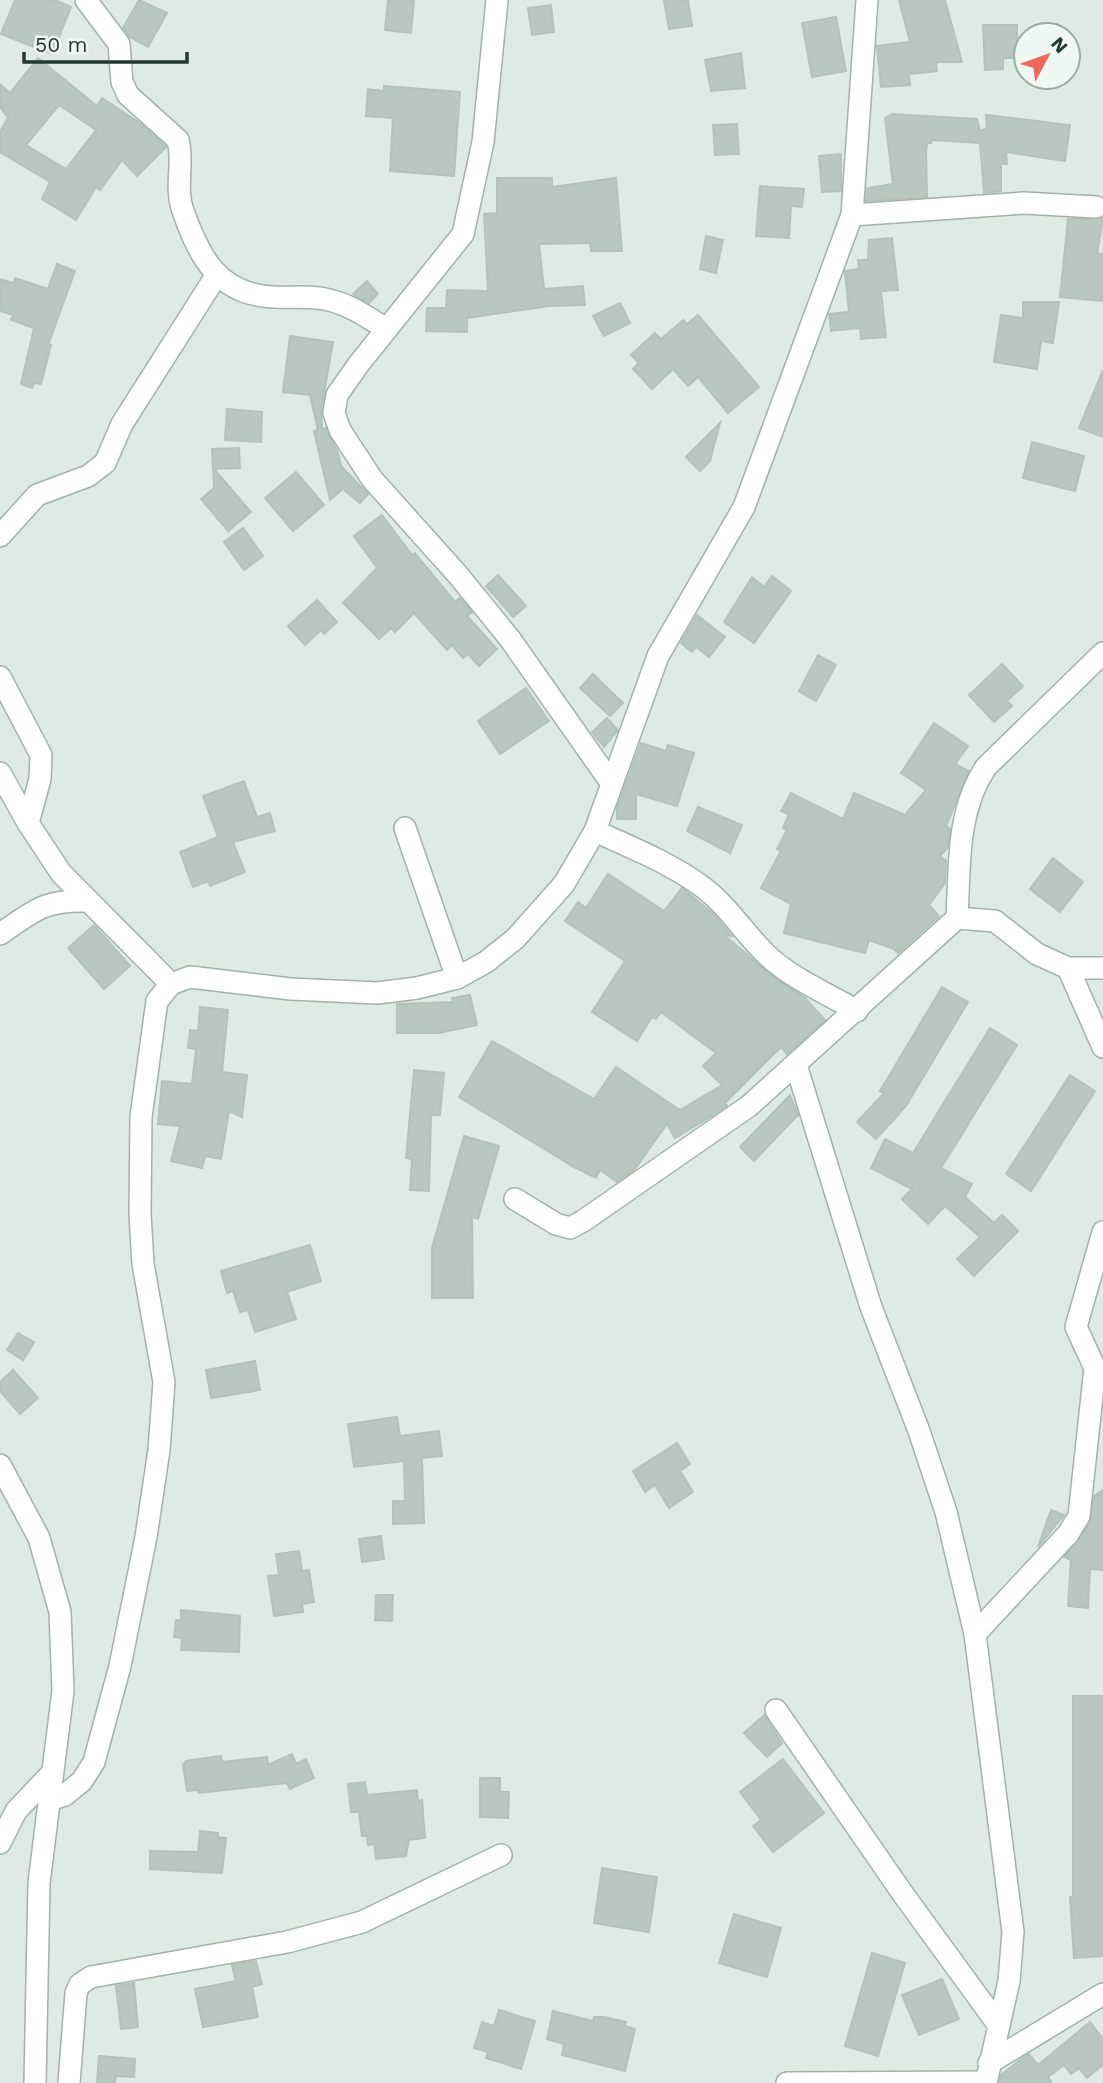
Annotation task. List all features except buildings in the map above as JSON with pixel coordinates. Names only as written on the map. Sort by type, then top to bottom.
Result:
[{"type":"street","points":[[86,0],[119,44],[122,82],[128,95],[178,140],[181,150],[177,187],[182,208],[216,276],[228,286],[260,296],[331,300],[385,328]]},
{"type":"street","points":[[497,0],[484,142],[463,234],[443,262],[385,328],[337,395],[334,412],[340,430],[372,479],[458,575],[510,639],[611,784]]},
{"type":"street","points":[[50,1800],[65,1794],[82,1781],[94,1762],[120,1667],[146,1537],[159,1450],[164,1382],[143,1264],[141,1117],[158,1001],[171,984],[190,977],[291,989],[377,993],[457,978],[486,962],[515,939],[564,884],[595,831],[658,656],[744,507],[852,215],[867,0]]},
{"type":"street","points":[[852,215],[1024,203],[1097,207]]},
{"type":"street","points":[[0,536],[37,495],[88,476],[105,463],[122,424],[216,276]]},
{"type":"street","points":[[515,1199],[556,1224],[570,1227],[576,1224],[749,1106],[957,918],[962,830],[975,783],[986,767],[1103,653]]},
{"type":"street","points":[[0,677],[41,755],[40,779],[28,823]]},
{"type":"street","points":[[0,773],[28,823],[61,873],[171,984]]},
{"type":"street","points":[[405,828],[457,978]]},
{"type":"street","points":[[595,831],[663,862],[700,885],[733,914],[769,957],[788,972],[856,1011]]},
{"type":"street","points":[[0,934],[41,906],[57,901],[86,901]]},
{"type":"street","points":[[957,918],[995,921],[1037,954],[1068,968],[1103,968]]},
{"type":"street","points":[[1068,968],[1103,1047]]},
{"type":"street","points":[[796,1065],[871,1307],[919,1431],[946,1512],[975,1634],[1013,1932],[1009,1981],[997,2023],[987,2076]]},
{"type":"street","points":[[975,1634],[1068,1534],[1079,1516],[1095,1368],[1076,1327],[1103,1232]]},
{"type":"street","points":[[0,1465],[39,1538],[60,1612],[63,1691],[39,1883],[35,2083]]},
{"type":"street","points":[[776,1710],[903,1894],[997,2023]]},
{"type":"street","points":[[0,1843],[8,1814],[52,1773]]},
{"type":"street","points":[[69,2083],[76,1993],[80,1984],[90,1977],[287,1942],[362,1923],[501,1855]]},
{"type":"street","points":[[787,2083],[987,2076],[1103,1994]]}]
